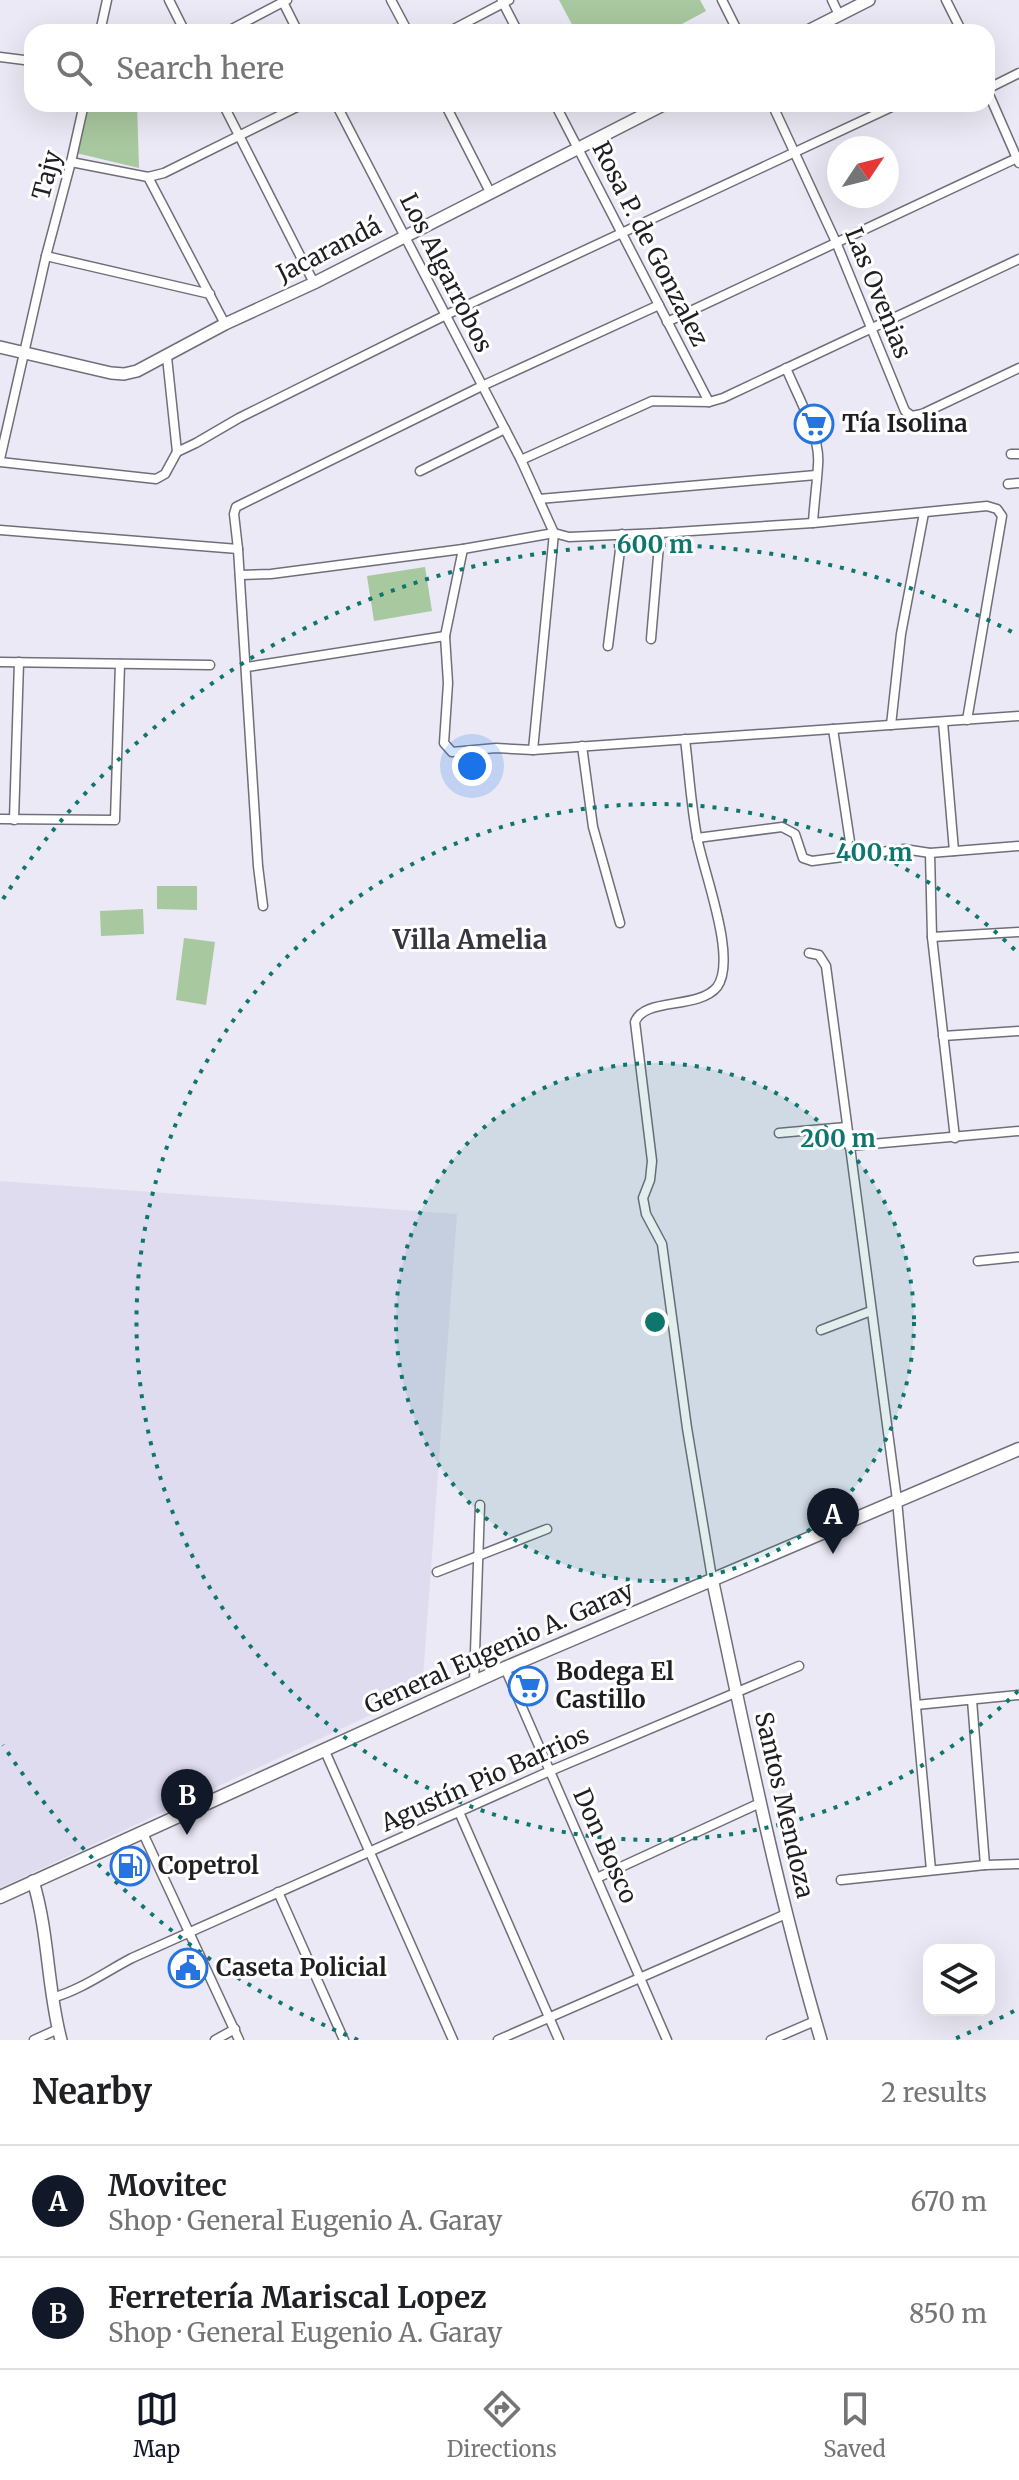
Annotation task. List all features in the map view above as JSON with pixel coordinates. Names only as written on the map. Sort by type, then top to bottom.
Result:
[{"type":"main road","name":"General Eugenio A. Garay","points":[[0,1897],[505,1668],[1019,1449]]},
{"type":"street","points":[[102,24],[107,0]]},
{"type":"street","points":[[169,0],[181,24]]},
{"type":"street","points":[[391,0],[404,24]]},
{"type":"street","points":[[722,0],[734,24]]},
{"type":"street","points":[[832,0],[839,15]]},
{"type":"street","points":[[822,24],[869,0]]},
{"type":"street","points":[[946,0],[958,24]]},
{"type":"street","points":[[241,24],[284,1],[294,24]]},
{"type":"street","points":[[462,24],[504,1],[514,24]]},
{"type":"street","points":[[0,57],[24,60]]},
{"type":"street","points":[[995,86],[1019,73]]},
{"type":"street","points":[[667,322],[1018,159],[995,108]]},
{"type":"street","name":"Tajy","points":[[0,460],[82,112]]},
{"type":"street","points":[[227,112],[314,283]]},
{"type":"street","points":[[71,162],[148,177],[164,173],[287,112]]},
{"type":"street","name":"Los Algarrobos","points":[[340,112],[521,460],[554,533]]},
{"type":"street","points":[[449,112],[490,192]]},
{"type":"street","name":"Rosa P. de Gonzalez","points":[[559,112],[709,402]]},
{"type":"street","name":"Jacarandá","points":[[0,347],[111,373],[137,371],[650,112]]},
{"type":"street","name":"Las Ovenias","points":[[776,112],[836,242],[905,411],[912,416],[922,414],[1019,368]]},
{"type":"street","points":[[177,452],[446,315],[881,112]]},
{"type":"street","points":[[148,177],[225,324]]},
{"type":"street","points":[[46,256],[210,294]]},
{"type":"street","points":[[521,460],[652,401],[709,402],[1019,259]]},
{"type":"street","points":[[263,906],[234,514],[236,507],[482,386],[659,305]]},
{"type":"street","points":[[0,460],[156,479],[161,477],[177,452],[167,357]]},
{"type":"street","points":[[786,368],[815,439],[818,465],[813,523]]},
{"type":"street","points":[[420,471],[505,429]]},
{"type":"street","points":[[539,499],[816,475]]},
{"type":"street","points":[[1008,484],[1019,483]]},
{"type":"street","points":[[240,575],[271,574],[463,549],[554,533],[569,537],[660,533],[813,523],[987,506],[997,509],[1002,516],[967,720]]},
{"type":"street","points":[[891,725],[901,634],[924,513]]},
{"type":"street","points":[[0,530],[238,549]]},
{"type":"street","points":[[533,750],[554,533]]},
{"type":"street","points":[[651,639],[660,533]]},
{"type":"street","points":[[608,646],[622,534]]},
{"type":"street","points":[[463,549],[445,636],[448,683],[444,743],[452,752],[496,748],[533,750],[1019,716]]},
{"type":"street","points":[[247,667],[445,636]]},
{"type":"street","points":[[0,662],[210,665]]},
{"type":"street","points":[[14,820],[19,662]]},
{"type":"street","points":[[0,819],[115,820],[120,664]]},
{"type":"street","points":[[943,722],[954,851]]},
{"type":"street","points":[[833,729],[852,855]]},
{"type":"street","points":[[685,739],[697,838],[721,935],[724,967],[714,990],[688,1002],[649,1009],[639,1014],[635,1022],[652,1161],[650,1180],[643,1198],[646,1214],[662,1244],[687,1428],[712,1578]]},
{"type":"street","points":[[582,746],[593,827],[620,923]]},
{"type":"street","points":[[697,838],[782,827],[795,834],[803,858],[808,861],[904,849],[930,853],[1019,846]]},
{"type":"street","points":[[930,853],[932,937],[955,1138]]},
{"type":"street","points":[[932,937],[1019,932]]},
{"type":"street","points":[[809,953],[819,955],[826,966],[897,1500],[931,1870]]},
{"type":"street","points":[[943,1036],[1019,1031]]},
{"type":"street","points":[[779,1133],[846,1127]]},
{"type":"street","points":[[849,1146],[1019,1131]]},
{"type":"street","points":[[978,1261],[1019,1257]]},
{"type":"street","points":[[821,1330],[871,1311]]},
{"type":"street","points":[[474,1682],[480,1505]]},
{"type":"street","points":[[437,1572],[547,1529]]},
{"type":"street","name":"Santos Mendoza","points":[[712,1578],[786,1914],[821,2040]]},
{"type":"street","name":"Agustín Pio Barrios","points":[[52,1998],[85,1986],[99,1975],[189,1932],[550,1771],[799,1666]]},
{"type":"street","name":"Don Bosco","points":[[505,1668],[667,2040]]},
{"type":"street","points":[[916,1705],[1019,1695]]},
{"type":"street","points":[[972,1700],[985,1865]]},
{"type":"street","points":[[324,1749],[453,2040]]},
{"type":"street","points":[[597,1878],[760,1803]]},
{"type":"street","points":[[459,1812],[559,2040]]},
{"type":"street","points":[[142,1831],[239,2040]]},
{"type":"street","points":[[841,1880],[1019,1864]]},
{"type":"street","points":[[33,1881],[40,1903],[60,2035],[34,2040]]},
{"type":"street","points":[[278,1892],[344,2040]]},
{"type":"street","points":[[498,2040],[786,1914]]},
{"type":"street","points":[[771,2040],[815,2021]]},
{"type":"street","points":[[215,2040],[235,2029]]},
{"type":"shaded area","points":[[0,1181],[457,1214],[422,1691],[0,1888]]},
{"type":"green space","points":[[559,0],[700,0],[706,11],[682,24],[572,24]]},
{"type":"green space","points":[[86,112],[137,112],[139,168],[76,153]]},
{"type":"green space","points":[[425,567],[432,611],[374,621],[367,576]]},
{"type":"green space","points":[[157,886],[197,886],[197,910],[157,909]]},
{"type":"green space","points":[[143,909],[144,934],[101,936],[100,911]]},
{"type":"green space","points":[[184,938],[215,942],[206,1005],[176,1000]]},
{"type":"place","name":"Tía Isolina","points":[[814,424]]},
{"type":"place","name":"Movitec","points":[[833,1554]]},
{"type":"place","name":"Bodega El Castillo","points":[[528,1686]]},
{"type":"place","name":"Ferretería Mariscal Lopez","points":[[187,1835]]},
{"type":"place","name":"Copetrol","points":[[130,1866]]},
{"type":"place","name":"Caseta Policial","points":[[188,1968]]},
{"type":"district","name":"Villa Amelia","points":[[470,940]]}]
